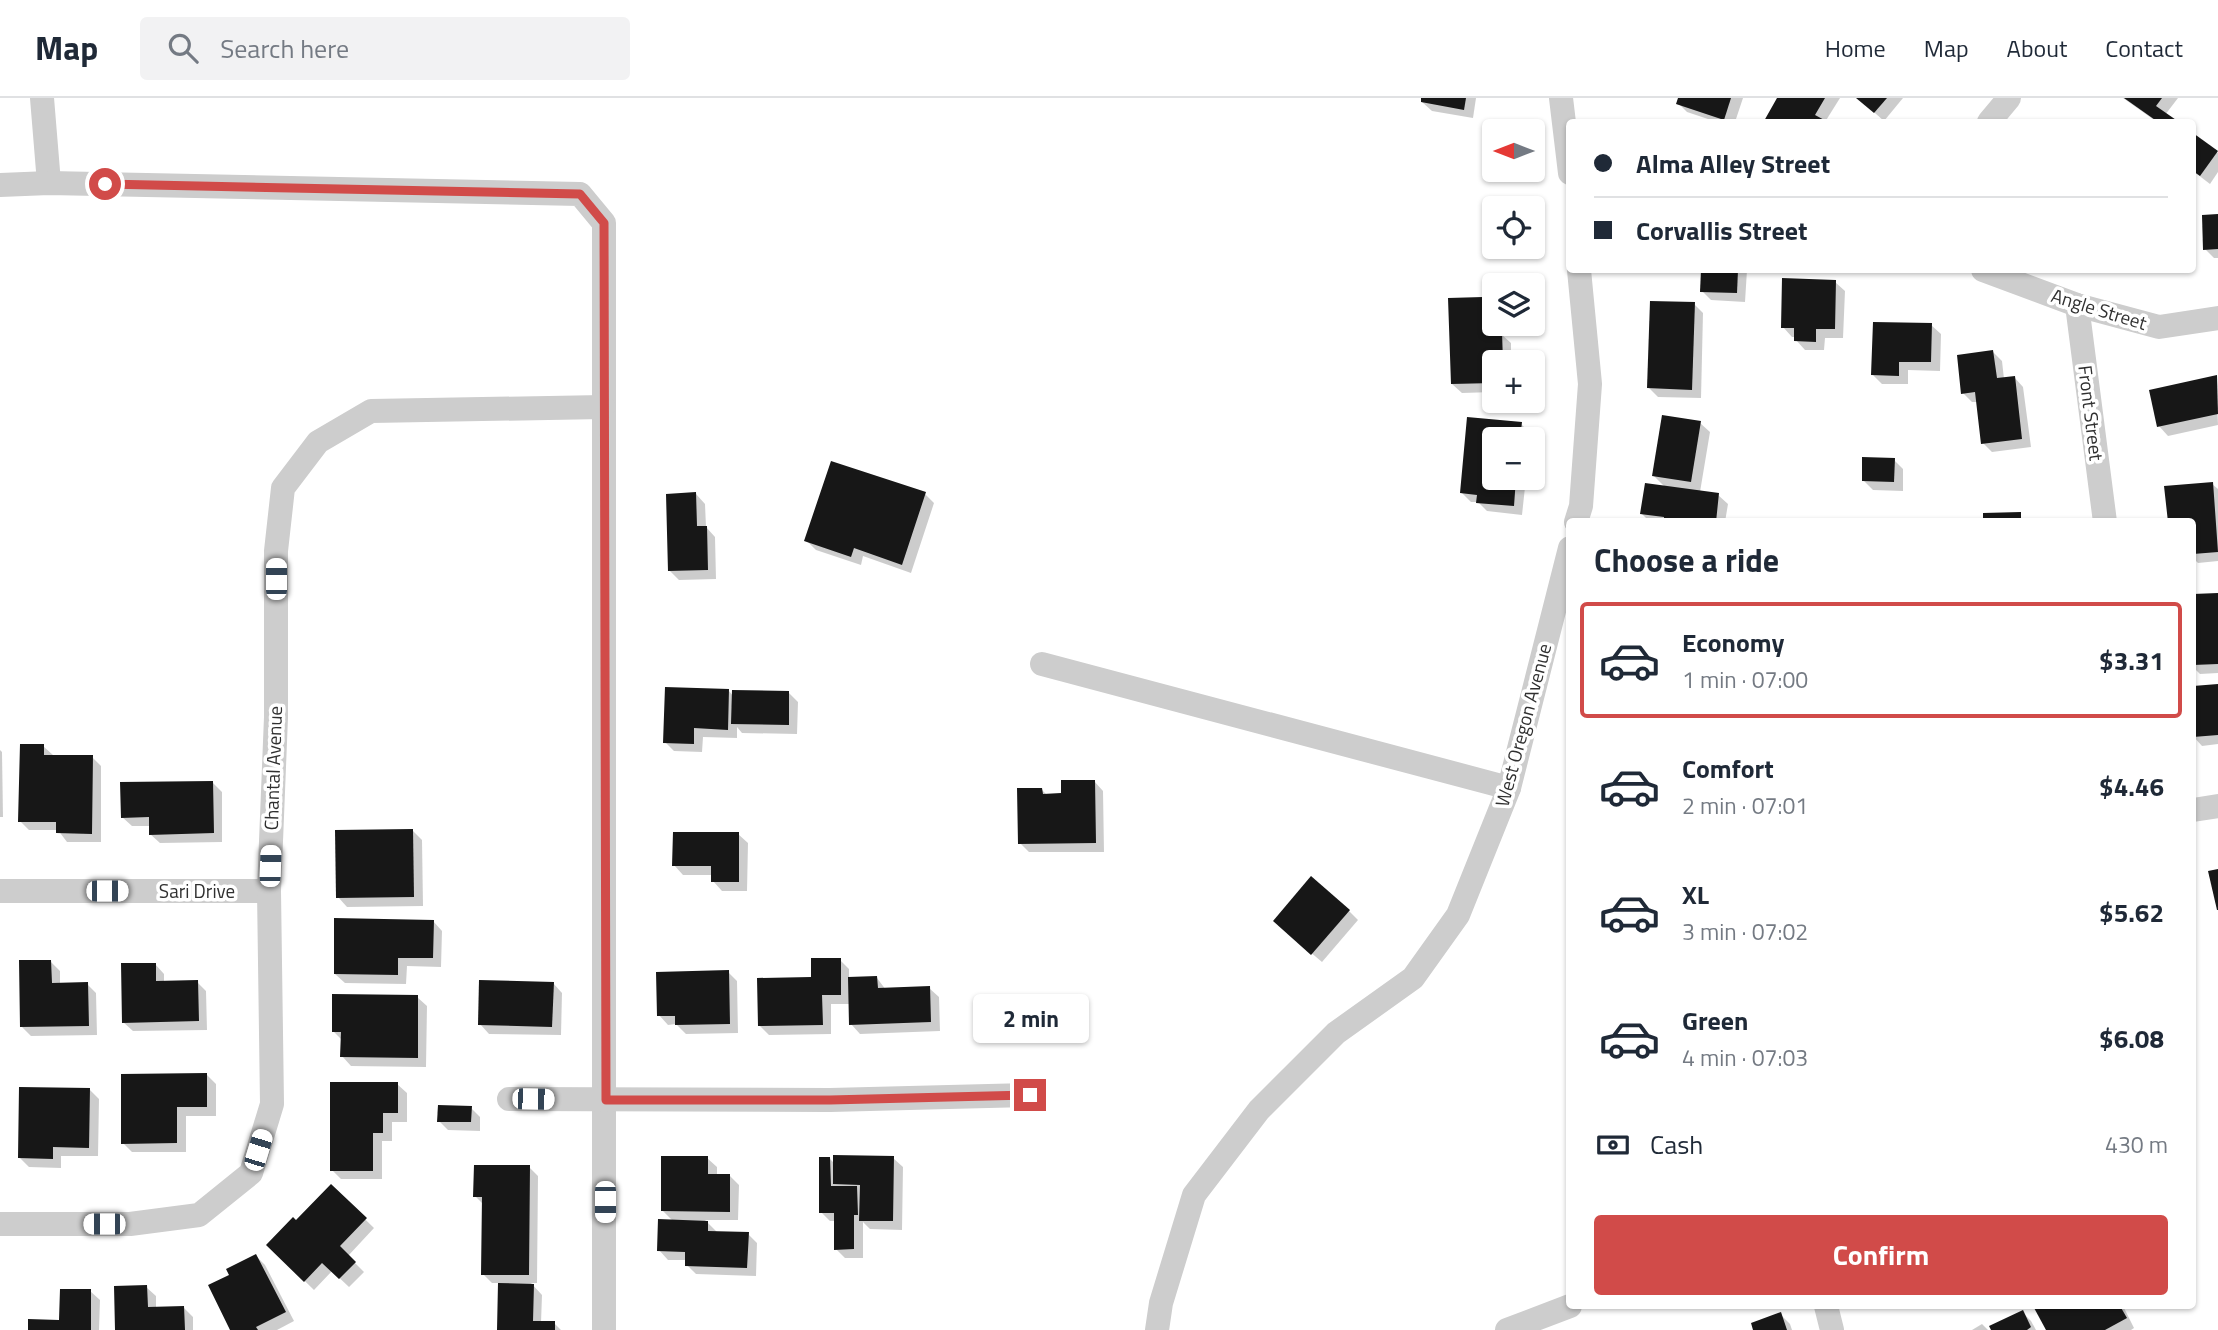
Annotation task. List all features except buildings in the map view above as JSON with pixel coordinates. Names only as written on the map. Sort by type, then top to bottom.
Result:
[{"type":"street","points":[[43,98],[49,183]]},
{"type":"street","points":[[1561,98],[1566,140]]},
{"type":"street","points":[[1992,119],[2009,98]]},
{"type":"street","points":[[0,185],[49,183],[580,194],[604,223],[604,1330]]},
{"type":"street","points":[[1578,518],[1590,384],[1579,273]]},
{"type":"street","name":"Angle Street","points":[[1991,273],[2077,305],[2159,327],[2218,318]]},
{"type":"street","name":"Front Street","points":[[2077,305],[2104,518]]},
{"type":"street","name":"Chantal Avenue","points":[[0,1224],[130,1224],[199,1215],[251,1173],[272,1104],[269,891],[276,717],[276,551],[283,488],[318,442],[371,411],[603,407]]},
{"type":"street","name":"West Oregon Avenue","points":[[1157,1330],[1161,1303],[1194,1195],[1259,1110],[1336,1033],[1413,978],[1458,915],[1509,788],[1566,564]]},
{"type":"street","points":[[1042,664],[1509,788]]},
{"type":"street","points":[[2196,810],[2218,806]]},
{"type":"street","name":"Sari Drive","points":[[0,891],[269,891]]},
{"type":"street","points":[[509,1099],[830,1100],[1030,1095]]},
{"type":"street","points":[[1507,1330],[1566,1308]]},
{"type":"street","points":[[1827,1309],[1832,1330]]},
{"type":"route","points":[[105,184],[580,194],[604,223],[606,1100],[830,1100],[1030,1095]]}]
